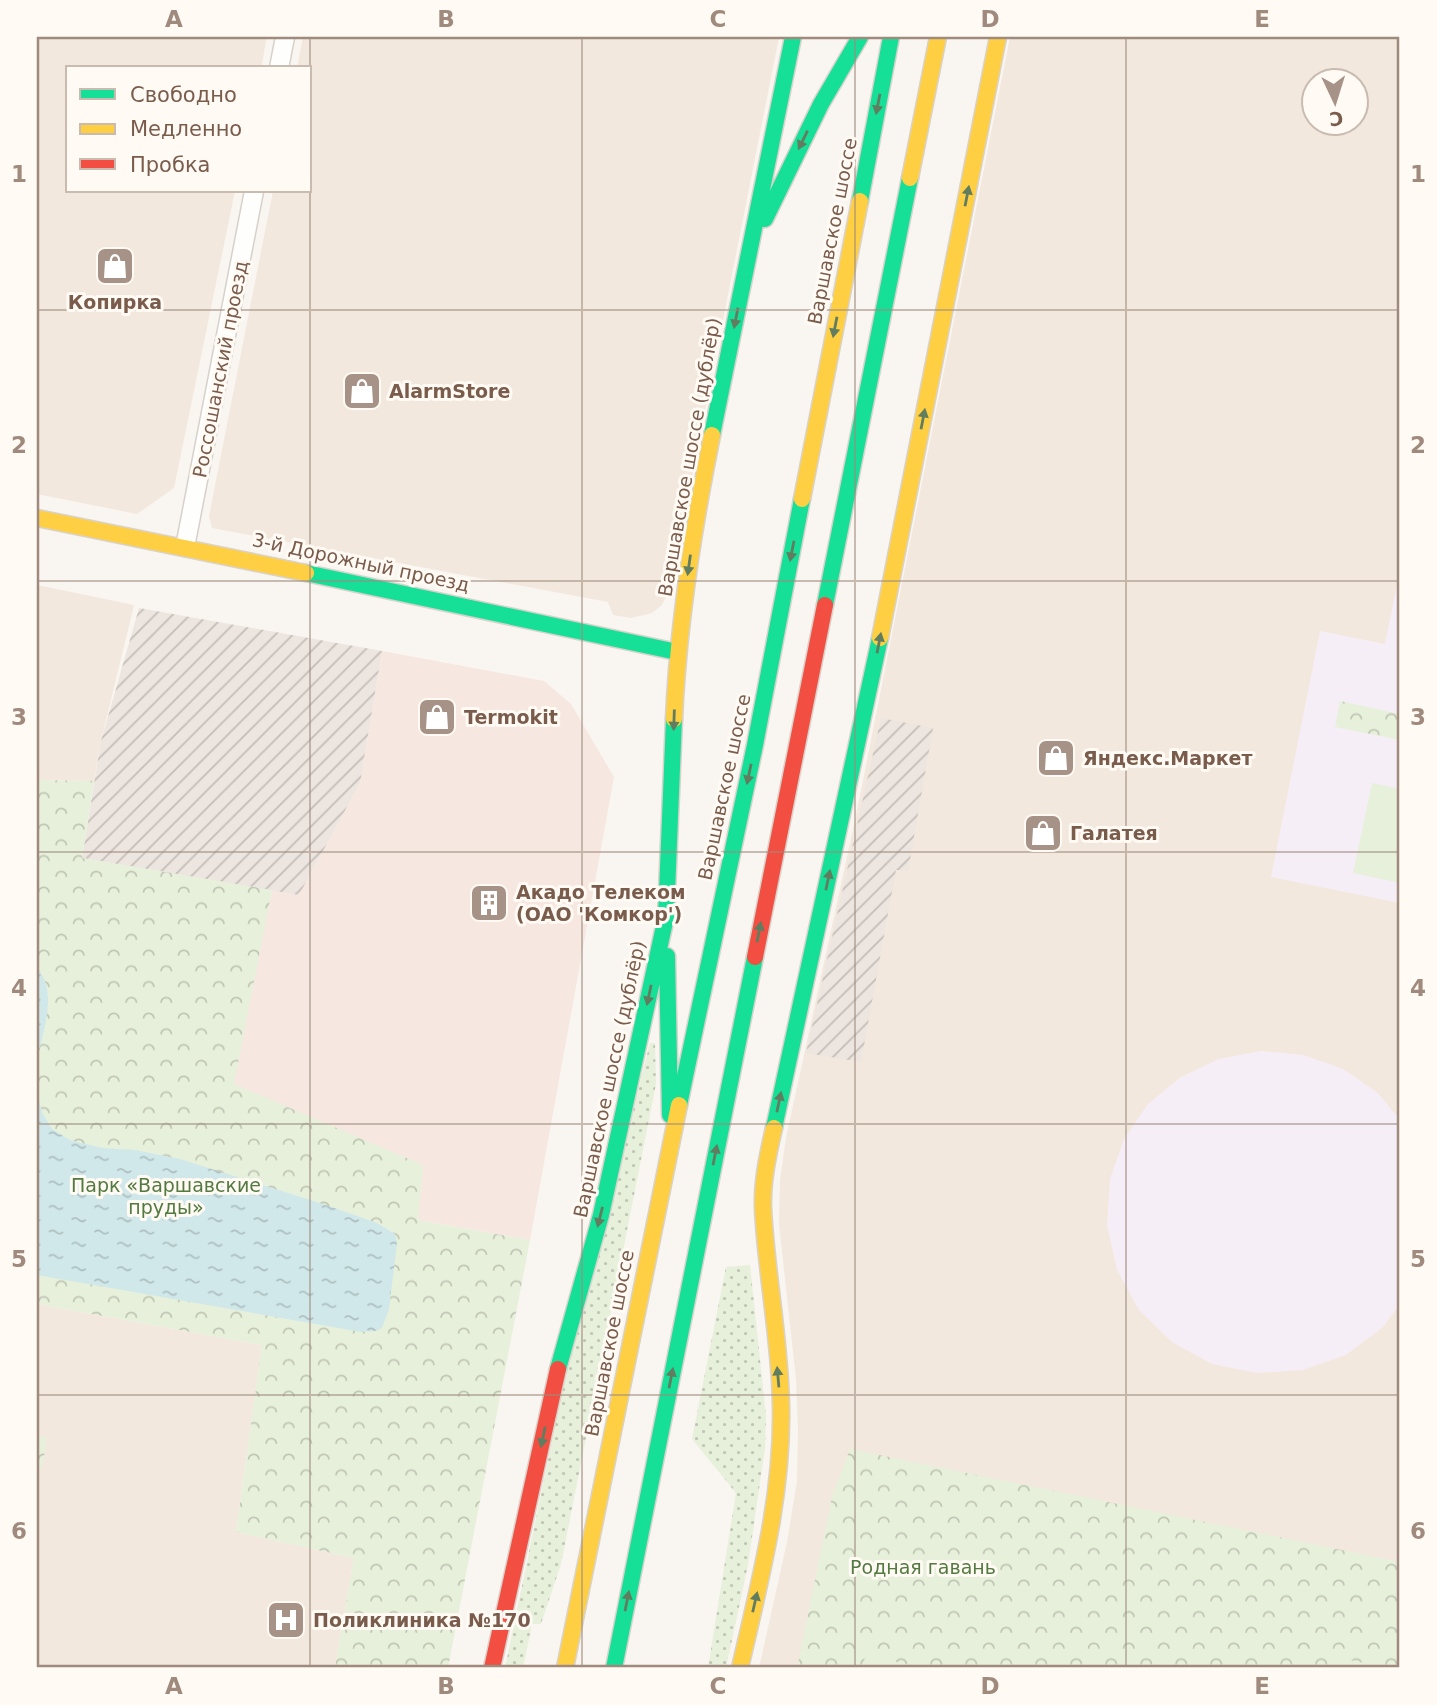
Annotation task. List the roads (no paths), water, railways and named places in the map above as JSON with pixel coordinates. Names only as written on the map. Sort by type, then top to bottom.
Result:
[{"type":"main road","name":"Варшавское шоссе (дублёр)","points":[[492,1668],[556,1377],[601,1214],[666,916],[677,652],[698,502],[793,37]]},
{"type":"main road","points":[[749,251],[821,104],[860,37]]},
{"type":"main road","name":"Варшавское шоссе","points":[[565,1668],[670,1145],[755,745],[891,37]]},
{"type":"main road","points":[[614,1668],[938,37]]},
{"type":"main road","points":[[740,1668],[774,1516],[780,1453],[780,1403],[763,1205],[768,1154],[868,697],[998,37]]},
{"type":"main road","name":"3-й Дорожный проезд","points":[[37,517],[677,652]]},
{"type":"main road","points":[[666,916],[670,1145]]},
{"type":"street","points":[[279,66],[285,37]]},
{"type":"street","name":"Россошанский проезд","points":[[185,547],[254,192]]},
{"type":"water","points":[[37,968],[44,978],[48,1001],[37,1061]]},
{"type":"water","points":[[37,1095],[43,1114],[52,1129],[70,1140],[102,1148],[135,1150],[180,1159],[326,1205],[377,1223],[395,1234],[397,1243],[389,1309],[382,1328],[361,1332],[37,1275]]},
{"type":"place","name":"Копирка","points":[[115,266]]},
{"type":"place","name":"AlarmStore","points":[[362,391]]},
{"type":"place","name":"Termokit","points":[[437,717]]},
{"type":"place","name":"Яндекс.Маркет","points":[[1056,758]]},
{"type":"place","name":"Галатея","points":[[1043,833]]},
{"type":"place","name":"Акадо Телеком (ОАО 'Комкор')","points":[[489,903]]},
{"type":"place","name":"Поликлиника №170","points":[[286,1620]]},
{"type":"park label","name":"Парк «Варшавские пруды»","points":[[166,1196]]},
{"type":"park label","name":"Родная гавань","points":[[923,1567]]}]
